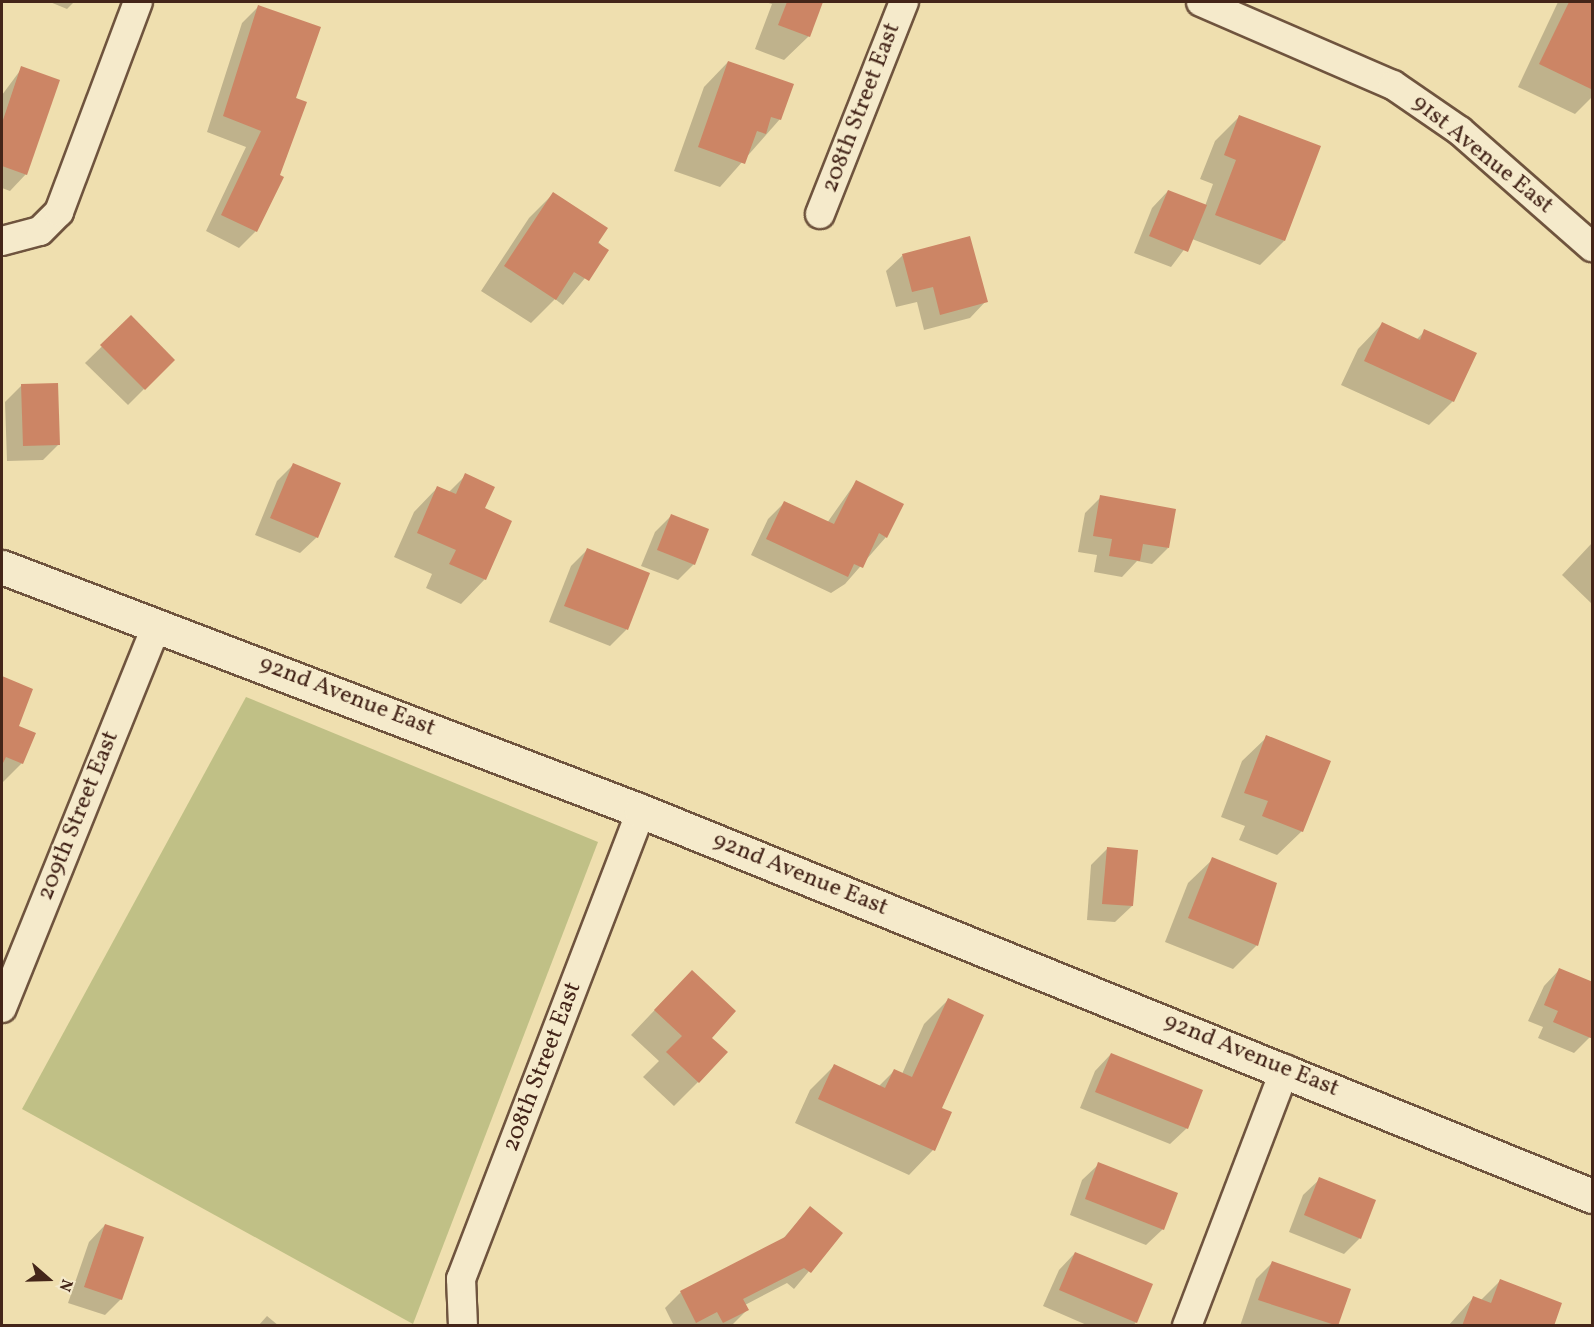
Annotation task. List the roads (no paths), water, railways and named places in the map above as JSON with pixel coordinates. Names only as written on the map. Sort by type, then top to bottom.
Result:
[{"type":"street","points":[[2,241],[40,231],[59,212],[138,2]]},
{"type":"street","name":"208th Street East","points":[[820,214],[904,2]]},
{"type":"street","name":"91st Avenue East","points":[[1201,2],[1394,85],[1460,131],[1593,247]]},
{"type":"street","name":"92nd Avenue East","points":[[2,567],[157,624],[641,811],[1284,1069],[1593,1196]]},
{"type":"street","name":"209th Street East","points":[[2,1008],[157,624]]},
{"type":"street","name":"208th Street East","points":[[463,1326],[461,1279],[641,811]]},
{"type":"street","points":[[1187,1326],[1284,1069]]}]
